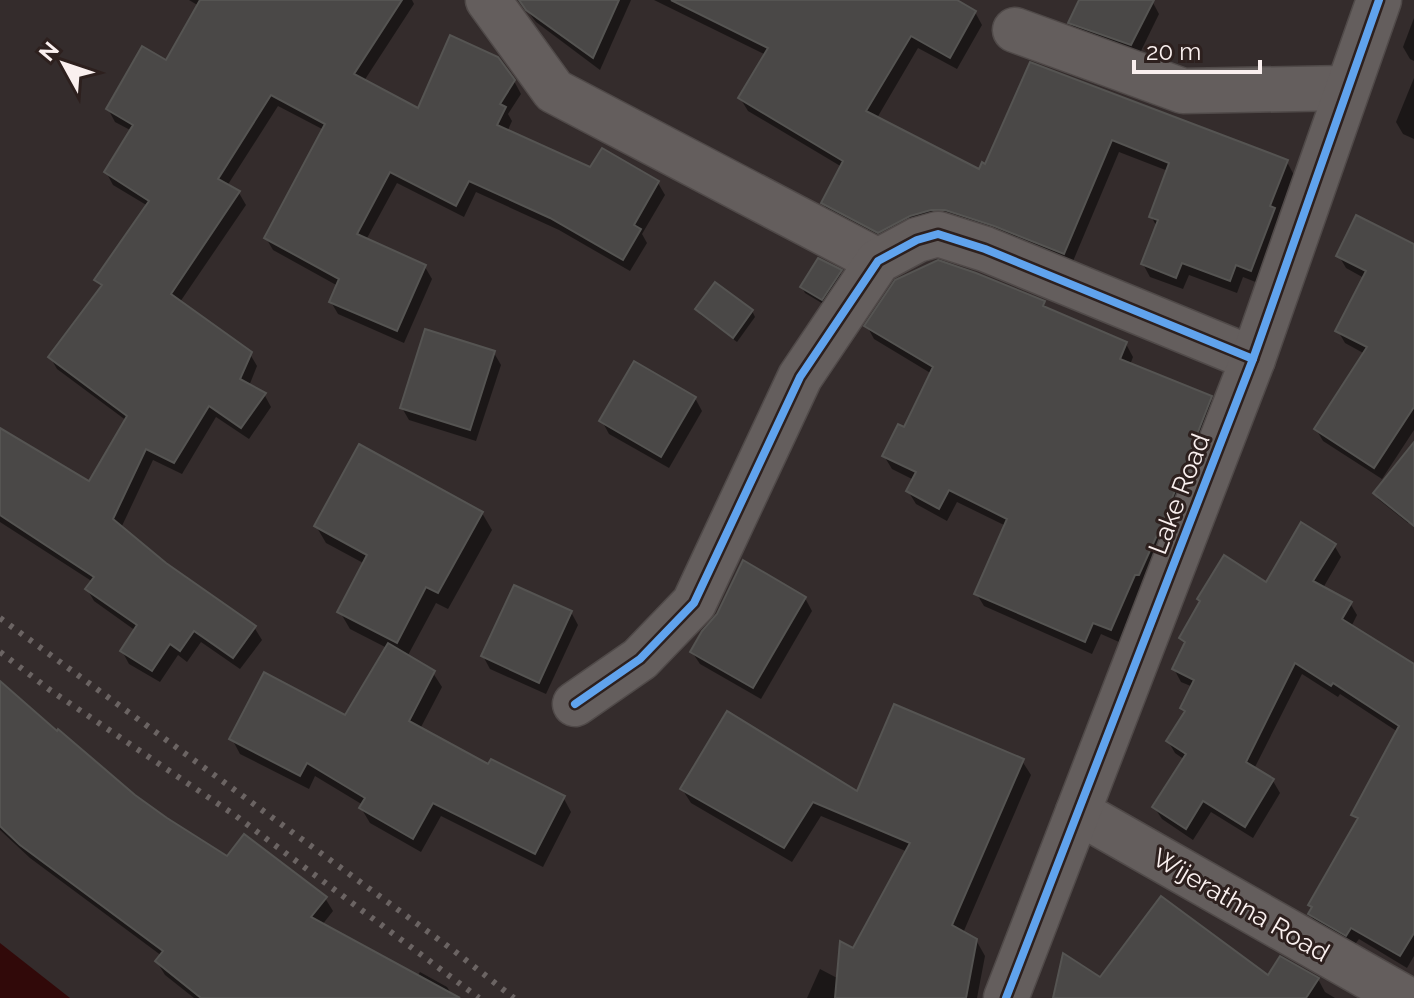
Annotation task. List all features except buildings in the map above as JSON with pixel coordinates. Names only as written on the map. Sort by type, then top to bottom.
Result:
[{"type":"street","points":[[488,0],[554,91],[878,261]]},
{"type":"street","name":"Lake Road","points":[[1006,998],[1253,359],[1379,0]]},
{"type":"street","points":[[1015,30],[1183,91],[1346,88]]},
{"type":"street","points":[[575,704],[640,659],[694,603],[800,377],[878,261],[917,240],[938,234],[985,249],[1253,359]]},
{"type":"street","name":"Wijerathna Road","points":[[1078,812],[1405,998]]},
{"type":"shaded area","points":[[0,943],[70,998],[0,998]]},
{"type":"railway","points":[[0,618],[514,998]]},
{"type":"railway","points":[[0,652],[50,690],[236,816],[479,998]]},
{"type":"cycle path","points":[[1006,998],[1253,359],[1379,0]]},
{"type":"cycle path","points":[[575,704],[640,659],[694,603],[800,377],[878,261],[917,240],[938,234],[985,249],[1253,359]]}]
